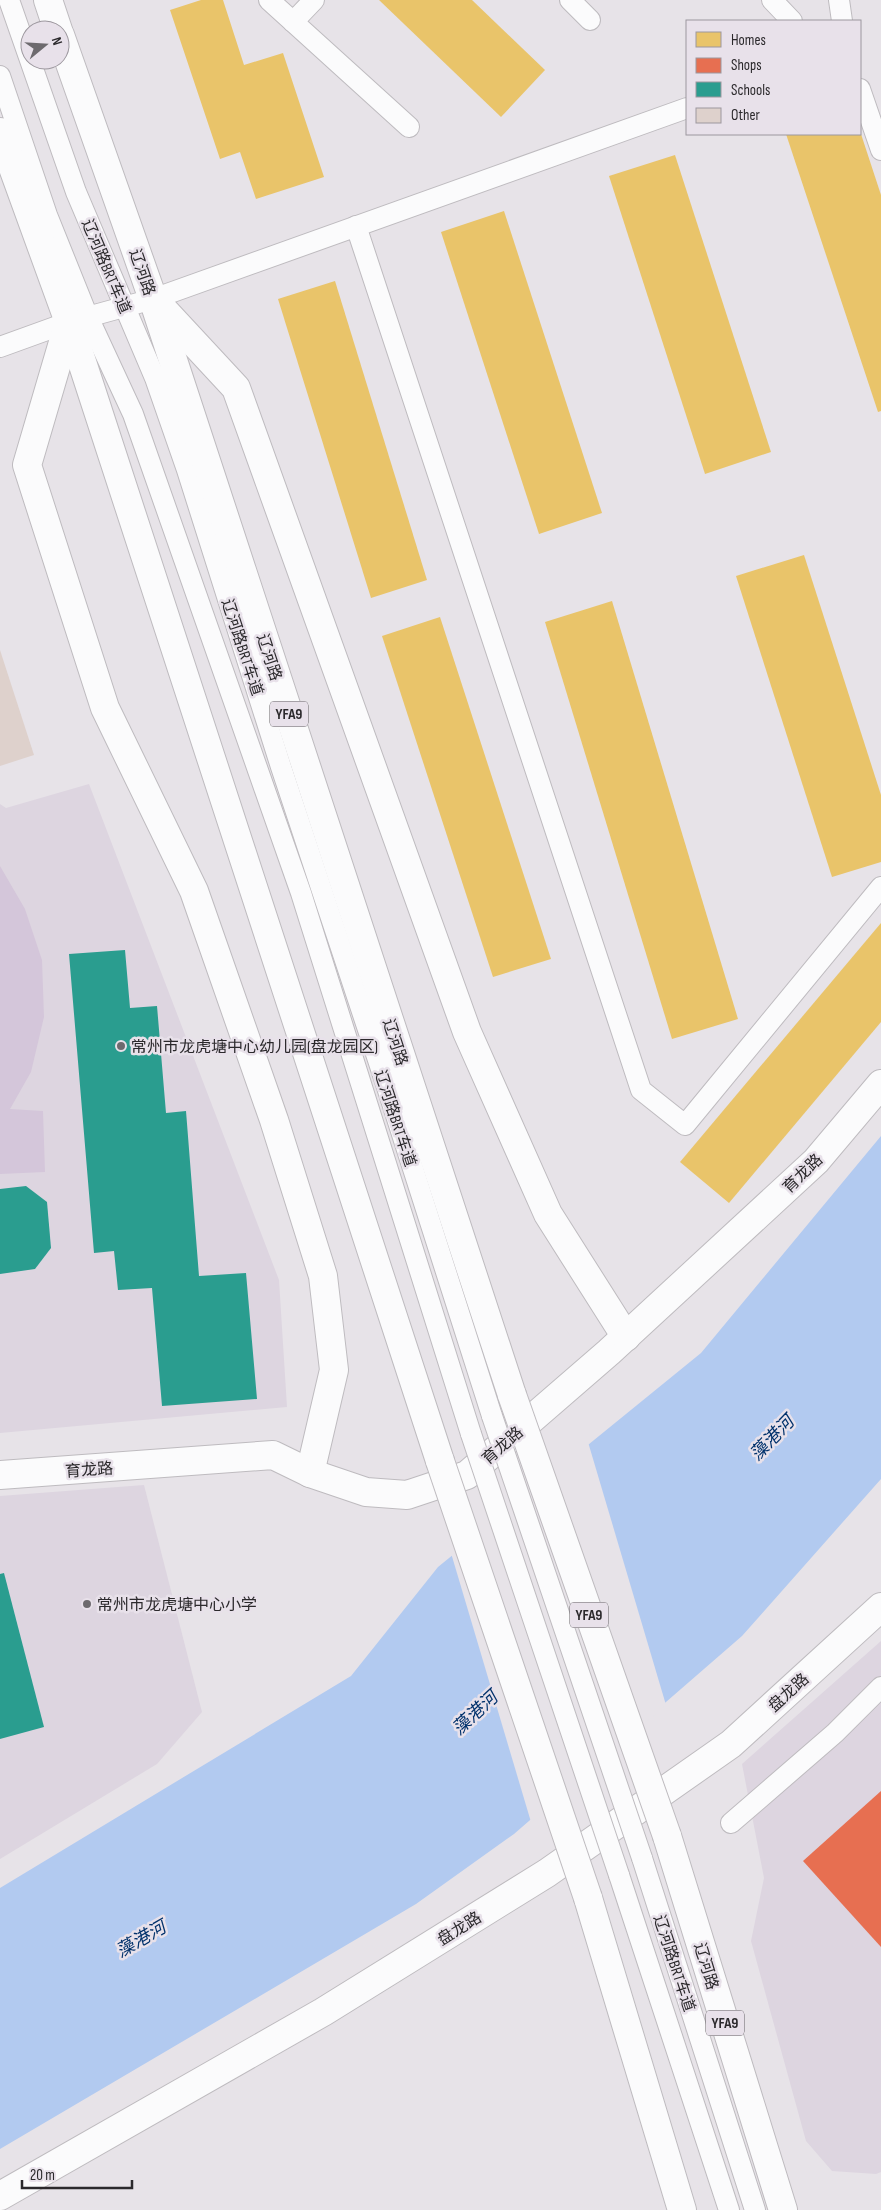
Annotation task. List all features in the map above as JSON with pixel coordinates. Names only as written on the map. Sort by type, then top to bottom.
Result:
[{"type":"main road","points":[[48,0],[55,20]]},
{"type":"main road","name":"辽河路","points":[[70,63],[153,299],[512,1395],[667,1836],[783,2210]]},
{"type":"main road","points":[[0,132],[79,320],[440,1461],[588,1898],[682,2210]]},
{"type":"main road","points":[[153,299],[236,388],[467,1032],[548,1214],[626,1337]]},
{"type":"main road","points":[[79,320],[27,465],[105,708],[194,891],[274,1120],[323,1276],[334,1370],[310,1473]]},
{"type":"main road","name":"育龙路","points":[[0,1475],[273,1456],[310,1473],[366,1492],[407,1495],[467,1475],[626,1337],[816,1161],[881,1084]]},
{"type":"main road","name":"盘龙路","points":[[0,2196],[323,2012],[547,1873],[730,1744],[881,1607]]},
{"type":"lane","name":"辽河路BRT车道","points":[[8,0],[76,192],[155,378],[187,470],[281,768],[386,1084],[492,1416],[642,1858],[755,2210]]},
{"type":"lane","points":[[269,0],[409,127]]},
{"type":"lane","points":[[293,22],[314,0]]},
{"type":"lane","points":[[570,0],[590,20]]},
{"type":"lane","points":[[772,0],[791,20]]},
{"type":"lane","points":[[839,0],[842,20]]},
{"type":"lane","name":"辽河路BRT车道","points":[[0,76],[47,215],[79,320],[134,414],[300,893],[471,1434],[620,1875],[729,2210]]},
{"type":"lane","points":[[861,92],[881,150]]},
{"type":"lane","points":[[0,347],[79,320],[153,299],[686,108]]},
{"type":"lane","points":[[356,226],[641,1090],[685,1125],[881,887]]},
{"type":"lane","points":[[731,1823],[835,1732],[881,1687]]},
{"type":"shaded area","name":"常州市龙虎塘中心幼儿园(盘龙园区)","points":[[89,784],[279,1280],[287,1407],[0,1433],[0,804],[6,808]]},
{"type":"shaded area","points":[[0,866],[25,909],[42,960],[44,1017],[31,1072],[10,1109],[43,1111],[45,1172],[0,1174]]},
{"type":"shaded area","name":"常州市龙虎塘中心小学","points":[[144,1485],[202,1712],[157,1764],[0,1859],[0,1496]]},
{"type":"shaded area","points":[[881,1641],[881,2172],[876,2174],[832,2171],[806,2141],[751,1941],[764,1878],[742,1764]]},
{"type":"water","name":"藻港河","points":[[881,1136],[881,1479],[742,1636],[514,1834],[416,1904],[0,2149],[0,1888],[351,1676],[438,1567],[701,1353]]},
{"type":"pier","points":[[588,1442],[666,1705],[531,1822],[451,1553]]},
{"type":"building: Homes","points":[[201,0],[223,0],[244,65],[283,53],[324,177],[256,199],[240,152],[220,159],[170,10]]},
{"type":"building: Homes","points":[[379,0],[472,0],[545,70],[501,117]]},
{"type":"building: Homes","points":[[861,134],[881,195],[881,411],[878,412],[786,135]]},
{"type":"building: Homes","points":[[675,155],[771,452],[705,474],[609,176]]},
{"type":"building: Homes","points":[[504,211],[602,513],[539,534],[441,232]]},
{"type":"building: Homes","points":[[335,281],[427,580],[371,598],[278,299]]},
{"type":"building: Homes","points":[[804,555],[881,795],[881,862],[832,877],[736,576]]},
{"type":"building: Homes","points":[[612,601],[738,1019],[672,1039],[545,622]]},
{"type":"building: Homes","points":[[440,617],[551,959],[493,977],[382,636]]},
{"type":"building: Homes","points":[[881,923],[881,1022],[729,1203],[680,1162]]},
{"type":"building: Shops","points":[[881,1791],[881,1947],[803,1861]]},
{"type":"building: Schools","points":[[125,950],[130,1008],[157,1006],[166,1113],[186,1111],[199,1276],[246,1273],[257,1399],[162,1406],[152,1288],[118,1290],[114,1251],[94,1253],[69,954]]},
{"type":"building: Schools","points":[[26,1186],[47,1202],[51,1248],[35,1269],[0,1274],[0,1189]]},
{"type":"building: Schools","points":[[4,1573],[44,1727],[0,1739],[0,1574]]},
{"type":"building: Other","points":[[0,650],[34,755],[0,766]]},
{"type":"place","name":"常州市龙虎塘中心幼儿园(盘龙园区)","points":[[121,1046]]},
{"type":"place","name":"常州市龙虎塘中心小学","points":[[87,1604]]}]
